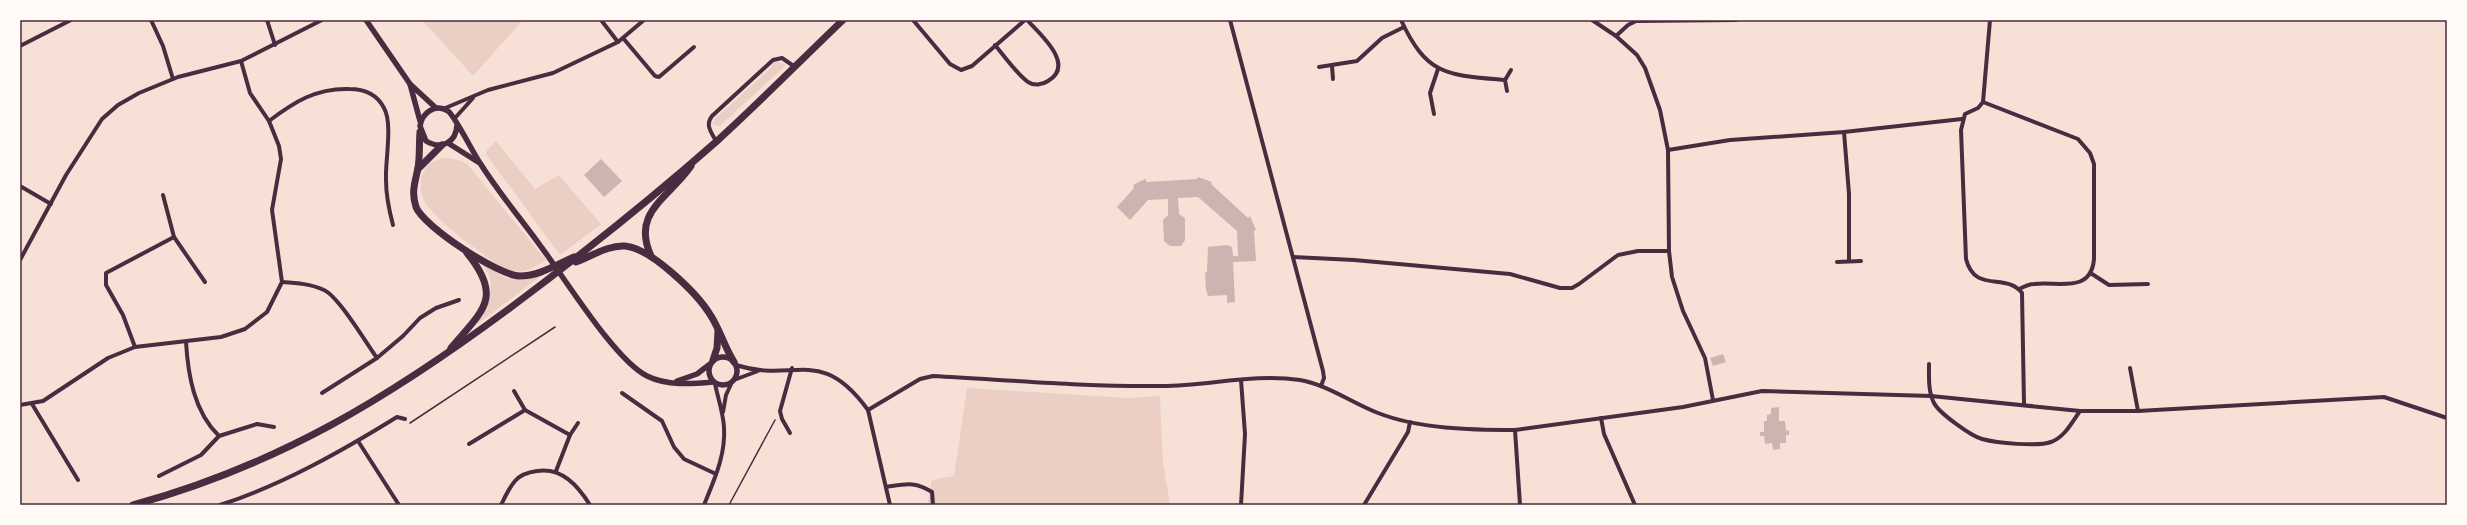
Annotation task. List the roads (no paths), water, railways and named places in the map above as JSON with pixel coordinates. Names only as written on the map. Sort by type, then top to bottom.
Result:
[{"type":"main road","points":[[133,505],[204,483],[293,445],[366,407],[443,358],[586,251],[696,158],[795,67],[842,20]]},
{"type":"main road","points":[[420,132],[418,169],[412,192],[419,214],[465,250],[499,271],[518,276],[542,272],[586,251]]},
{"type":"main road","points":[[418,169],[445,144]]},
{"type":"main road","points":[[651,256],[645,239],[647,218],[685,175],[696,158]]},
{"type":"main road","points":[[564,268],[604,250],[619,246],[637,248],[651,256],[698,300],[711,316],[735,364]]},
{"type":"main road","points":[[443,358],[477,318],[486,301],[487,293],[484,276],[465,250]]},
{"type":"main road","points":[[712,362],[717,348],[718,329]]},
{"type":"street","points":[[20,46],[70,20]]},
{"type":"street","points":[[151,20],[163,46],[173,79]]},
{"type":"street","points":[[268,20],[275,45]]},
{"type":"street","points":[[20,260],[66,175],[102,119],[118,105],[139,92],[173,79],[240,61],[275,45],[322,20]]},
{"type":"street","points":[[366,20],[410,84],[436,108]]},
{"type":"street","points":[[601,20],[618,42]]},
{"type":"street","points":[[443,109],[488,90],[553,73],[618,42],[644,20]]},
{"type":"street","points":[[913,20],[950,64],[961,70],[972,66],[995,45],[1026,20],[1055,51],[1059,65],[1058,72],[1053,79],[1039,84],[1028,81],[995,45]]},
{"type":"street","points":[[1230,20],[1323,371],[1324,378],[1322,386]]},
{"type":"street","points":[[1401,20],[1418,52],[1438,69],[1469,76],[1505,80]]},
{"type":"street","points":[[1592,20],[1616,36],[1637,55],[1645,68],[1660,110],[1668,150],[1669,251],[1676,294],[1705,358],[1713,400]]},
{"type":"street","points":[[1616,36],[1628,25],[1636,21],[1736,20]]},
{"type":"street","points":[[1990,20],[1983,102],[1978,108],[1968,112],[1962,119],[1961,130],[1968,266],[1976,276],[1983,280],[2012,284],[2019,289],[2023,300],[2024,404]]},
{"type":"street","points":[[1319,67],[1357,61],[1382,38],[1404,27]]},
{"type":"street","points":[[623,38],[655,76],[659,78],[694,47]]},
{"type":"street","points":[[716,141],[708,128],[709,120],[712,116],[773,60],[782,58],[795,67]]},
{"type":"street","points":[[20,405],[43,402],[55,396],[108,358],[135,347],[221,337],[245,329],[267,312],[282,282],[272,210],[278,184],[281,159],[279,146],[269,121],[250,93],[240,61]]},
{"type":"street","points":[[1332,66],[1333,79]]},
{"type":"street","points":[[1434,114],[1430,93],[1438,69]]},
{"type":"street","points":[[1507,91],[1505,80],[1511,70]]},
{"type":"street","points":[[410,84],[420,121],[420,132],[426,141],[445,144],[480,164]]},
{"type":"street","points":[[269,121],[293,103],[320,91],[362,89],[375,97],[385,108],[388,127],[387,204],[393,225]]},
{"type":"street","points":[[455,118],[474,96]]},
{"type":"street","points":[[1983,102],[2078,139],[2090,153],[2094,164],[2096,178],[2094,260],[2092,274],[2087,278],[2068,284],[2033,284],[2019,289]]},
{"type":"street","points":[[420,121],[426,112],[436,108],[443,109],[455,118],[457,125],[480,164],[574,292],[630,364],[655,379],[691,384],[714,383],[724,386],[733,381],[763,370]]},
{"type":"street","points":[[1668,150],[1730,140],[1844,132],[1962,119]]},
{"type":"street","points":[[445,144],[455,136],[457,125]]},
{"type":"street","points":[[1844,132],[1849,194],[1849,262]]},
{"type":"street","points":[[20,186],[51,204]]},
{"type":"street","points":[[163,195],[174,237],[205,282]]},
{"type":"street","points":[[135,347],[123,315],[106,285],[106,273],[174,237]]},
{"type":"street","points":[[1293,257],[1354,260],[1510,274],[1560,288],[1572,288],[1618,255],[1638,251],[1669,251]]},
{"type":"street","points":[[1837,262],[1861,261]]},
{"type":"street","points":[[2092,274],[2109,285],[2148,284]]},
{"type":"street","points":[[282,282],[306,284],[326,291],[342,309],[377,358]]},
{"type":"street","points":[[322,393],[377,358],[403,336],[420,318],[436,308],[459,300]]},
{"type":"street","points":[[186,342],[192,381],[200,411],[210,428],[219,436]]},
{"type":"street","points":[[673,382],[691,377],[712,362],[722,357],[735,364],[763,370],[792,368],[825,371],[838,377],[859,398],[868,410],[890,505]]},
{"type":"street","points":[[712,362],[709,375],[714,383],[722,416]]},
{"type":"street","points":[[704,505],[716,474],[723,448],[722,416],[724,401],[737,373],[735,364]]},
{"type":"street","points":[[1929,364],[1931,396],[1934,404],[1975,436],[1983,439],[2041,444],[2052,442],[2068,429],[2080,411]]},
{"type":"street","points":[[790,433],[782,419],[780,411],[792,368]]},
{"type":"street","points":[[2130,368],[2138,411]]},
{"type":"street","points":[[868,410],[920,379],[933,376],[1122,386],[1164,386],[1276,378],[1300,380],[1322,386],[1378,413],[1410,422],[1486,430],[1515,430],[1683,407],[1762,391],[1931,396],[2024,404],[2080,411],[2138,411],[2384,397],[2447,418]]},
{"type":"street","points":[[1241,380],[1245,434],[1241,505]]},
{"type":"street","points":[[514,391],[526,410],[570,435]]},
{"type":"street","points":[[622,393],[662,421],[674,447],[684,459],[716,474]]},
{"type":"street","points":[[32,404],[78,480]]},
{"type":"street","points":[[469,444],[526,410]]},
{"type":"street","points":[[220,505],[250,496],[358,441],[397,416],[405,419]]},
{"type":"street","points":[[1601,418],[1604,434],[1635,505]]},
{"type":"street","points":[[1364,505],[1408,432],[1410,422]]},
{"type":"street","points":[[556,471],[570,435],[578,423]]},
{"type":"street","points":[[159,476],[201,455],[219,436],[258,424],[274,427]]},
{"type":"street","points":[[1515,430],[1520,505]]},
{"type":"street","points":[[358,441],[400,505]]},
{"type":"street","points":[[501,505],[515,481],[522,475],[544,470],[556,471],[579,489],[590,505]]},
{"type":"street","points":[[886,487],[910,484],[921,485],[932,492],[934,505]]}]
